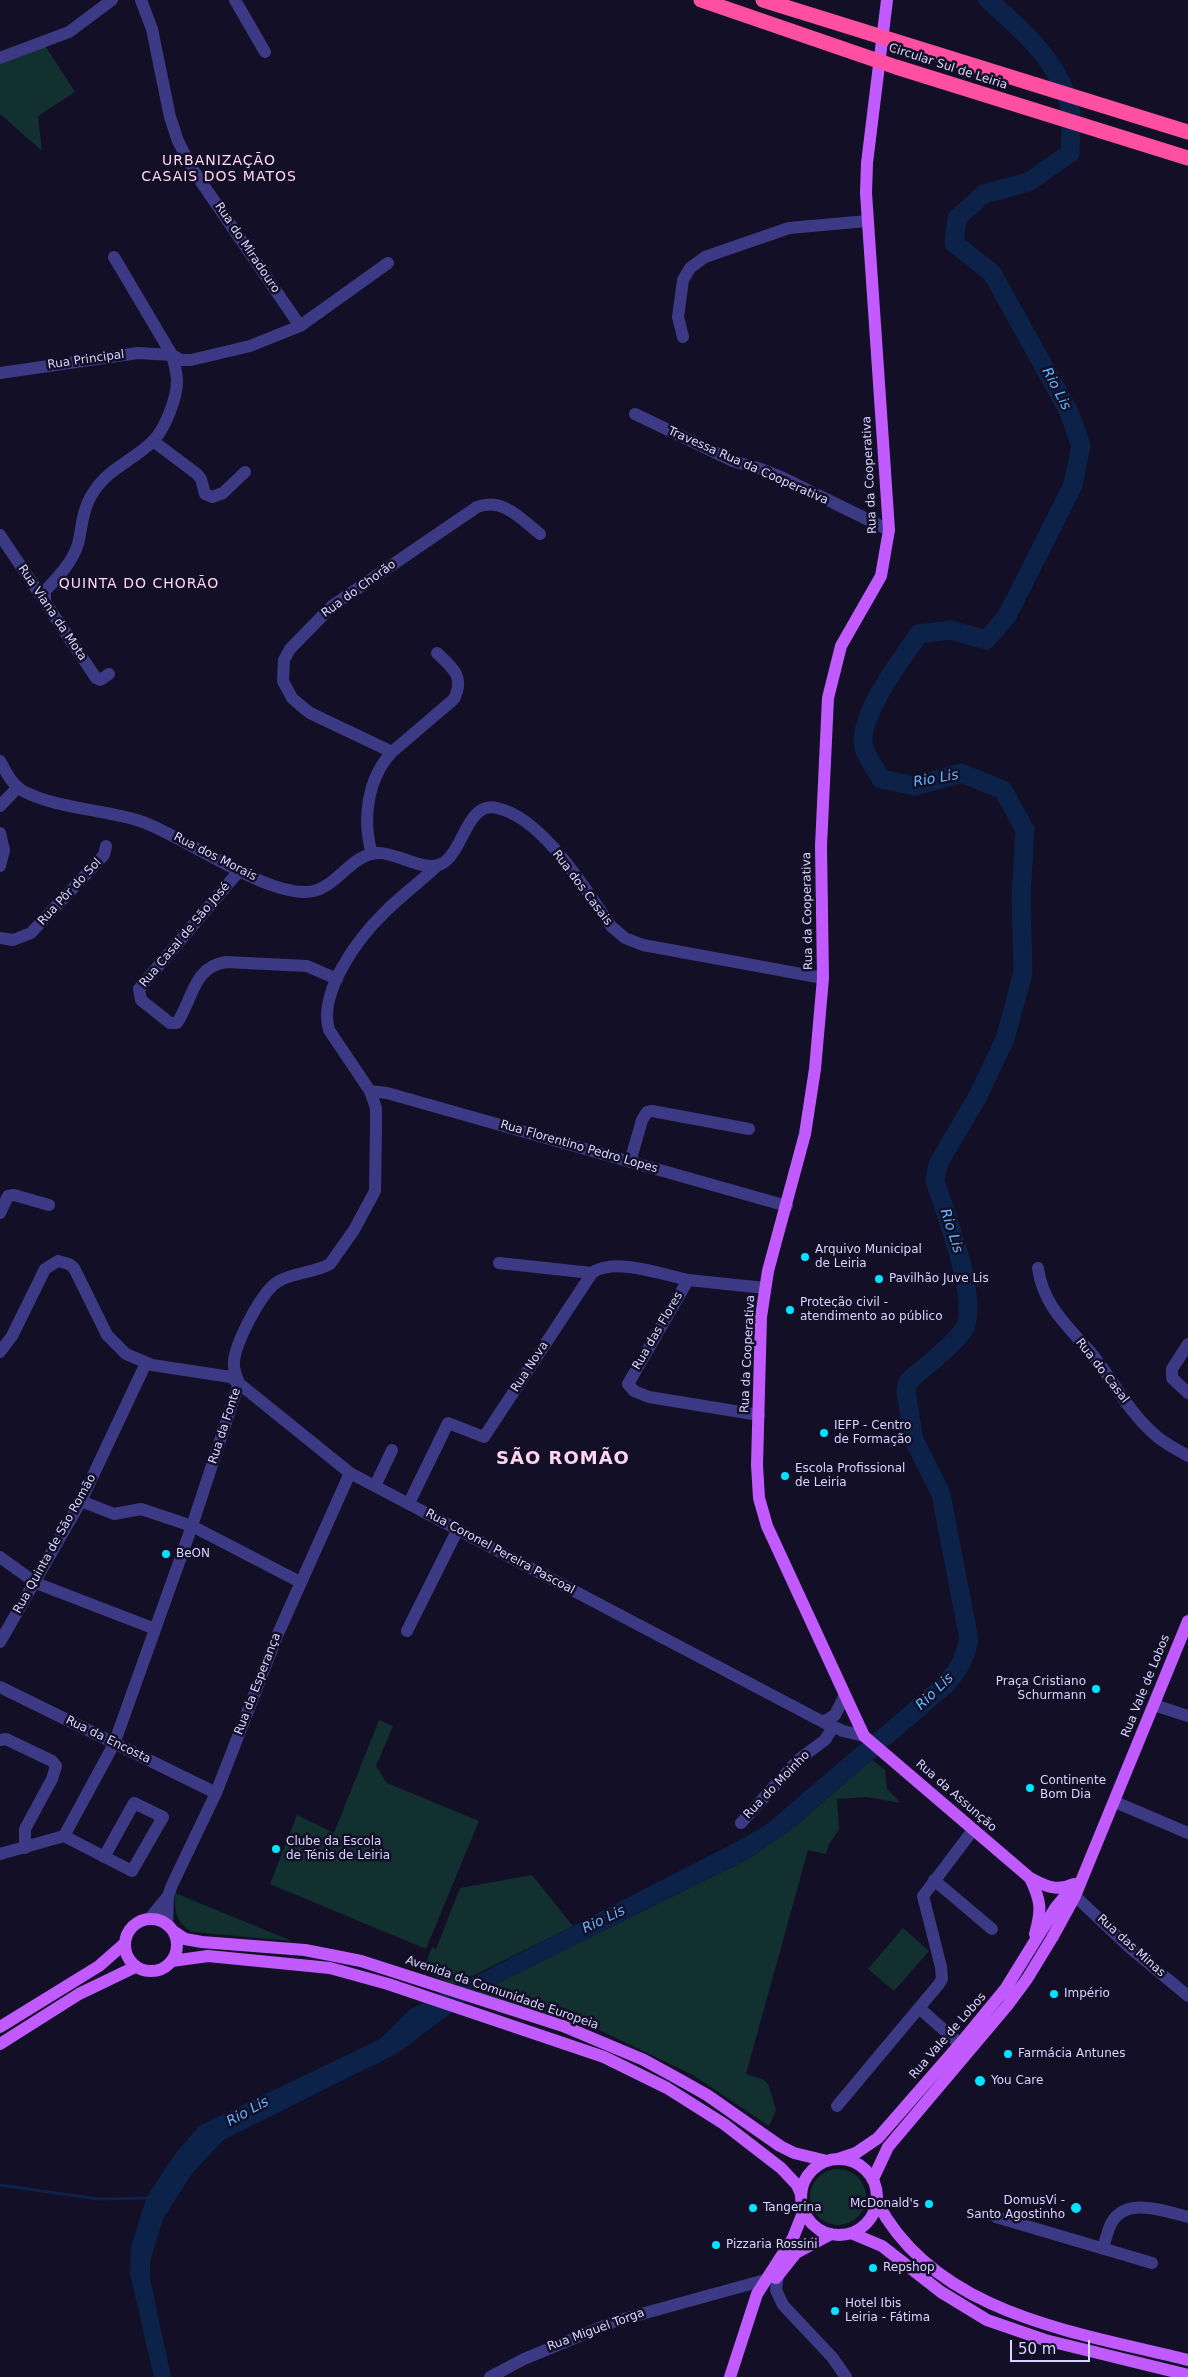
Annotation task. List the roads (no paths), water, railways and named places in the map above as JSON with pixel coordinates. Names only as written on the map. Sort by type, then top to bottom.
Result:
[{"type":"highway","name":"Circular Sul de Leiria","points":[[701,0],[906,70],[1188,158]]},
{"type":"highway","name":"Circular Sul de Leiria","points":[[763,0],[1188,132]]},
{"type":"main road","name":"Rua da Cooperativa","points":[[864,1736],[767,1526],[761,1508],[757,1465],[761,1317],[765,1288],[805,1134],[814,1079],[823,978],[821,846],[828,698],[841,646],[880,576],[889,530],[867,221],[867,163],[887,0]]},
{"type":"main road","name":"Rua Vale de Lobos","points":[[872,2179],[888,2147],[1007,2006],[1027,1979],[1052,1938],[1085,1873],[1188,1621]]},
{"type":"main road","name":"Rua da Assunção","points":[[864,1736],[1030,1878],[1044,1885],[1075,1890]]},
{"type":"main road","points":[[1030,1878],[1041,1910],[1032,1946]]},
{"type":"main road","points":[[1044,1885],[1056,1907]]},
{"type":"main road","name":"Rua Vale de Lobos","points":[[832,2160],[856,2153],[878,2138],[1006,1988],[1056,1907],[1075,1890]]},
{"type":"main road","name":"Rua Vale de Lobos","points":[[1052,1938],[1058,1917],[1056,1907]]},
{"type":"main road","points":[[0,2027],[99,1966],[124,1944],[129,1930],[135,1924],[150,1918]]},
{"type":"main road","name":"Avenida da Comunidade Europeia","points":[[150,1918],[170,1928],[185,1939],[273,1947],[361,1961],[563,2026],[644,2060],[707,2094],[780,2146],[802,2155],[832,2160]]},
{"type":"main road","points":[[124,1944],[129,1960],[135,1967],[150,1972],[166,1967],[172,1961],[177,1943],[170,1928]]},
{"type":"main road","points":[[172,1961],[208,1956],[302,1964],[358,1975],[420,1994],[604,2057],[683,2097],[767,2155],[792,2179],[801,2194],[804,2210],[814,2225],[831,2234]]},
{"type":"main road","points":[[0,2044],[79,1994],[135,1967]]},
{"type":"main road","points":[[801,2194],[809,2173],[832,2160],[858,2164],[872,2179],[876,2188],[877,2202],[895,2232],[915,2252],[950,2280],[986,2303],[1023,2318],[1188,2362]]},
{"type":"main road","points":[[851,2233],[867,2223],[877,2202]]},
{"type":"main road","points":[[755,2306],[757,2294],[792,2238],[804,2210]]},
{"type":"main road","points":[[730,2377],[739,2343],[755,2306],[796,2253],[831,2234],[851,2233],[882,2246],[941,2292],[987,2320],[1045,2340],[1188,2375]]},
{"type":"street","points":[[0,58],[69,32],[112,0]]},
{"type":"street","name":"Rua do Miradouro","points":[[141,0],[152,29],[170,117],[178,141],[194,170],[300,326]]},
{"type":"street","points":[[235,0],[264,52]]},
{"type":"street","points":[[683,337],[678,317],[683,280],[690,268],[705,257],[789,228],[867,221]]},
{"type":"street","points":[[45,601],[45,591],[59,576],[75,551],[85,509],[94,491],[115,467],[153,441],[162,428],[177,388],[172,355],[114,256]]},
{"type":"street","name":"Rua Principal","points":[[0,373],[138,353],[172,355],[181,360],[192,360],[274,338],[300,326],[388,263]]},
{"type":"street","name":"Travessa Rua da Cooperativa","points":[[635,414],[733,460],[774,474],[889,530]]},
{"type":"street","points":[[153,441],[197,474],[201,479],[205,494],[212,498],[223,493],[245,472]]},
{"type":"street","name":"Rua do Chorão","points":[[392,752],[310,712],[292,698],[283,681],[284,660],[290,649],[332,606],[477,507],[501,504],[540,534]]},
{"type":"street","name":"Rua Viana da Mota","points":[[0,535],[96,678],[100,680],[109,674]]},
{"type":"street","points":[[437,653],[456,674],[459,689],[454,699],[392,752],[380,766],[367,810],[366,828],[372,854],[380,853],[425,866],[437,866]]},
{"type":"street","points":[[0,762],[10,780],[18,787],[0,806]]},
{"type":"street","name":"Rua dos Morais","points":[[18,787],[54,801],[146,824],[239,871],[290,890],[310,892],[326,885],[361,859],[372,854]]},
{"type":"street","name":"Rua dos Casais","points":[[437,866],[442,865],[452,854],[479,811],[487,807],[500,808],[516,815],[540,833],[610,926],[625,938],[643,945],[823,978]]},
{"type":"street","points":[[0,833],[4,850],[0,866]]},
{"type":"street","name":"Rua Pôr do Sol","points":[[0,938],[13,940],[35,929],[104,855],[106,846]]},
{"type":"street","name":"Rua da Fonte","points":[[64,1836],[114,1744],[192,1526],[239,1383],[233,1366],[236,1350],[267,1292],[276,1282],[322,1269],[330,1264],[371,1201],[375,1182],[376,1108],[370,1091],[329,1030],[326,1020],[328,1007],[336,979],[376,922],[437,866]]},
{"type":"street","name":"Rua Casal de São José","points":[[239,871],[142,985],[138,992],[141,1000],[174,1024],[179,1020],[202,973],[215,964],[226,962],[307,966],[336,979]]},
{"type":"street","name":"Rua Florentino Pedro Lopes","points":[[370,1091],[387,1093],[787,1206]]},
{"type":"street","points":[[630,1162],[642,1120],[647,1112],[652,1111],[749,1129]]},
{"type":"street","points":[[0,1213],[8,1196],[14,1195],[49,1206]]},
{"type":"street","name":"Rua Coronel Pereira Pascoal","points":[[0,1352],[12,1336],[45,1269],[53,1263],[64,1261],[74,1268],[112,1341],[126,1354],[146,1363],[225,1375],[239,1383],[350,1473],[828,1725],[864,1736]]},
{"type":"street","points":[[499,1263],[592,1273],[604,1266],[616,1265],[688,1280]]},
{"type":"street","name":"Rua do Casal","points":[[1038,1268],[1051,1307],[1062,1323],[1092,1354],[1123,1398],[1152,1432],[1188,1456]]},
{"type":"street","name":"Rua Nova","points":[[409,1504],[448,1422],[484,1437],[592,1273]]},
{"type":"street","name":"Rua das Flores","points":[[758,1415],[649,1396],[629,1386],[629,1380],[688,1280],[765,1288]]},
{"type":"street","points":[[1188,1344],[1172,1369],[1172,1378],[1188,1393]]},
{"type":"street","name":"Rua Quinta de São Romão","points":[[0,1642],[36,1583],[81,1501],[146,1363]]},
{"type":"street","points":[[375,1486],[392,1450]]},
{"type":"street","name":"Rua da Esperança","points":[[150,1918],[168,1896],[216,1793],[300,1582],[350,1473]]},
{"type":"street","points":[[81,1501],[114,1514],[141,1509],[192,1526],[300,1582]]},
{"type":"street","points":[[407,1631],[458,1529]]},
{"type":"street","points":[[0,1557],[36,1583],[155,1629]]},
{"type":"street","name":"Rua da Encosta","points":[[0,1687],[216,1793]]},
{"type":"street","name":"Rua do Moinho","points":[[741,1822],[798,1760],[824,1740],[828,1725],[845,1695]]},
{"type":"street","points":[[1154,1705],[1188,1716]]},
{"type":"street","points":[[0,1740],[6,1738],[52,1761],[56,1766],[52,1780],[25,1829],[25,1848]]},
{"type":"street","points":[[0,1854],[64,1836],[104,1857],[132,1871],[163,1817],[134,1802],[104,1857]]},
{"type":"street","points":[[1115,1802],[1188,1833]]},
{"type":"street","points":[[837,2106],[942,1979],[941,1967],[923,1902],[926,1890],[973,1830]]},
{"type":"street","points":[[934,1880],[992,1929]]},
{"type":"street","name":"Rua das Minas","points":[[1075,1890],[1129,1947],[1188,1996]]},
{"type":"street","name":"Rua da Esperança","points":[[168,1896],[170,1928]]},
{"type":"street","points":[[919,2008],[960,2044]]},
{"type":"street","points":[[1103,2249],[1110,2225],[1123,2211],[1143,2207],[1188,2217]]},
{"type":"street","points":[[996,2217],[1152,2263]]},
{"type":"street","points":[[778,2275],[776,2290],[783,2305],[832,2357],[846,2377]]},
{"type":"street","name":"Rua Miguel Torga","points":[[490,2377],[524,2359],[616,2320],[765,2280]]},
{"type":"street","points":[[1184,2377],[1188,2362]]},
{"type":"water","name":"Rio Lis","points":[[858,1746],[872,1760],[793,1828],[750,1858],[476,1994],[398,2053],[223,2140],[191,2175],[163,2219],[150,2262],[150,2278],[171,2377],[154,2377],[130,2274],[131,2247],[147,2196],[176,2153],[199,2126],[380,2039],[409,2010],[740,1840],[767,1824]]},
{"type":"waterway","name":"Rio Lis","points":[[846,1770],[945,1685],[960,1665],[969,1640],[941,1494],[914,1440],[906,1392],[908,1382],[959,1336],[964,1329],[968,1316],[968,1298],[959,1256],[935,1181],[938,1164],[978,1096],[1005,1039],[1023,973],[1021,896],[1025,830],[1003,790],[961,773],[915,786],[881,779],[865,752],[863,735],[867,721],[882,688],[919,634],[951,630],[986,640],[1007,616],[1073,485],[1081,446],[1069,412],[992,273],[954,243],[957,218],[984,194],[1029,182],[1070,153],[1071,115],[1066,93],[1058,77],[1026,35],[988,0]]},
{"type":"waterway","points":[[0,2185],[98,2199],[148,2198]]},
{"type":"place","name":"Arquivo Municipal de Leiria","points":[[805,1257]]},
{"type":"place","name":"Pavilhão Juve Lis","points":[[879,1279]]},
{"type":"place","name":"Proteção civil - atendimento ao público","points":[[790,1310]]},
{"type":"place","name":"IEFP - Centro de Formação","points":[[824,1433]]},
{"type":"place","name":"Escola Profissional de Leiria","points":[[785,1476]]},
{"type":"place","name":"BeON","points":[[166,1554]]},
{"type":"place","name":"Praça Cristiano Schurmann","points":[[1096,1689]]},
{"type":"place","name":"Continente Bom Dia","points":[[1030,1788]]},
{"type":"place","name":"Clube da Escola de Ténis de Leiria","points":[[276,1849]]},
{"type":"place","name":"Império","points":[[1054,1994]]},
{"type":"place","name":"Farmácia Antunes","points":[[1008,2054]]},
{"type":"place","name":"You Care","points":[[980,2081]]},
{"type":"place","name":"McDonald's","points":[[929,2204]]},
{"type":"place","name":"Tangerina","points":[[753,2208]]},
{"type":"place","name":"DomusVi - Santo Agostinho","points":[[1076,2208]]},
{"type":"place","name":"Pizzaria Rossini","points":[[716,2245]]},
{"type":"place","name":"Repshop","points":[[873,2268]]},
{"type":"place","name":"Hotel Ibis Leiria - Fátima","points":[[835,2311]]},
{"type":"district","name":"URBANIZAÇÃO CASAIS DOS MATOS","points":[[219,170]]},
{"type":"district","name":"QUINTA DO CHORÃO","points":[[139,584]]},
{"type":"district","name":"SÃO ROMÃO","points":[[563,1459]]}]
